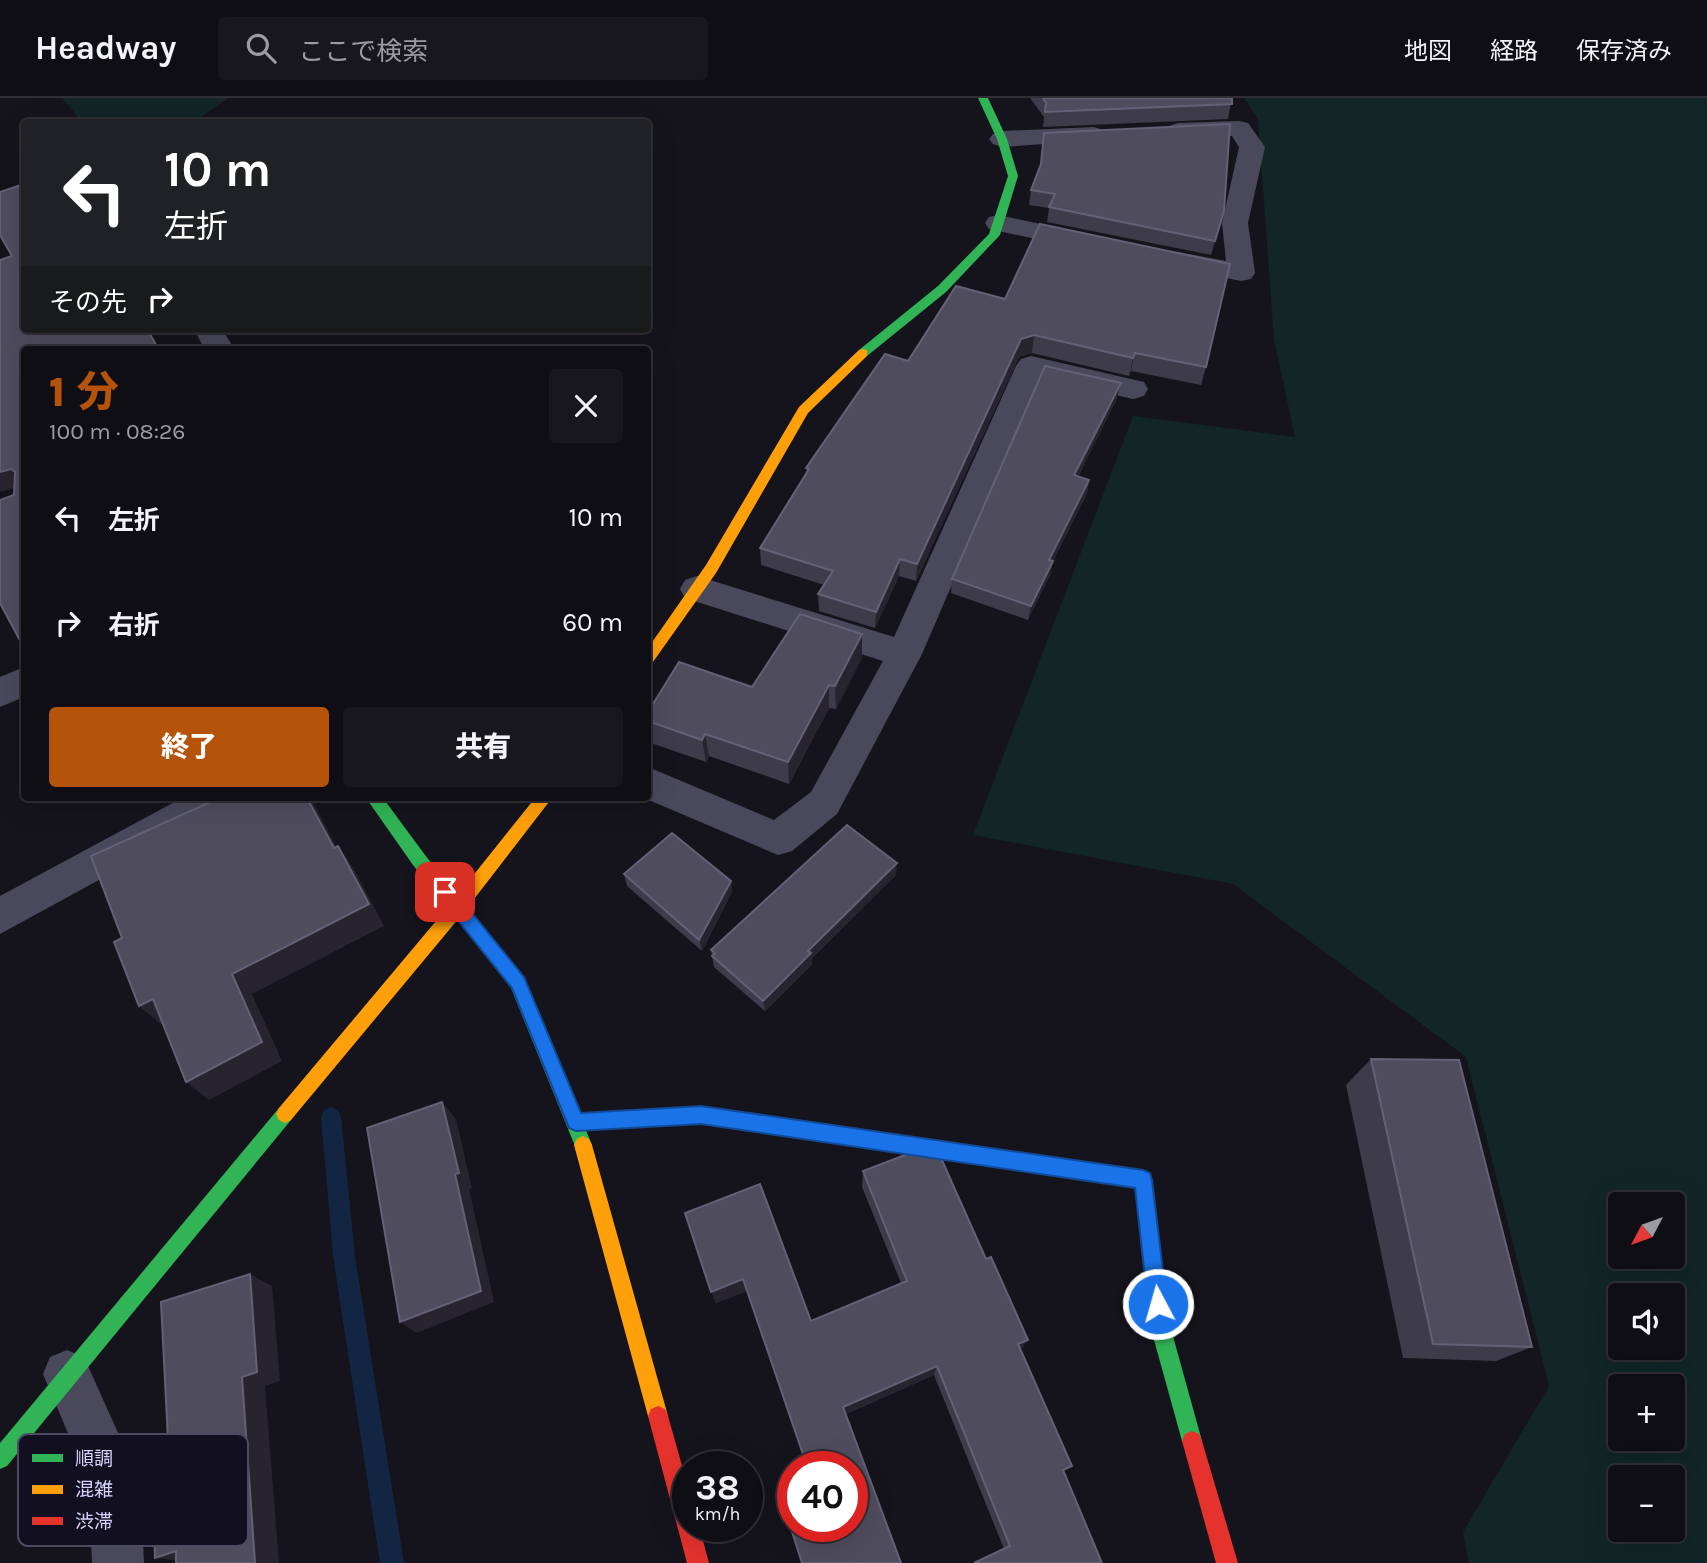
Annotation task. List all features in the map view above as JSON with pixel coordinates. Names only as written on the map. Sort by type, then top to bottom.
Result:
[{"type":"street","points":[[651,655],[697,589],[803,410],[870,346],[942,289],[994,235],[1013,176],[1002,139],[983,98]]},
{"type":"street","points":[[1155,132],[1239,128],[1252,147],[1235,223],[1241,273],[1160,257]]},
{"type":"street","points":[[1002,139],[1113,134]]},
{"type":"street","points":[[998,223],[1119,248]]},
{"type":"street","points":[[651,784],[778,839],[824,803],[904,654],[1031,366],[1133,389]]},
{"type":"street","points":[[697,589],[904,654]]},
{"type":"street","points":[[0,692],[21,682]]},
{"type":"street","points":[[0,916],[211,801]]},
{"type":"street","points":[[376,801],[518,983],[576,1122],[600,1198],[698,1563]]},
{"type":"street","points":[[20,1434],[458,907],[542,801]]},
{"type":"street","points":[[576,1122],[701,1115],[1143,1180],[1161,1329],[1227,1563]]},
{"type":"street","points":[[68,1374],[94,1434]]},
{"type":"street","points":[[0,1459],[18,1436]]},
{"type":"green space","points":[[62,98],[228,98],[198,119],[80,119]]},
{"type":"green space","points":[[1244,98],[1707,98],[1707,1563],[1469,1563],[1463,1532],[1549,1386],[1466,1057],[1233,884],[973,835],[1133,416],[1295,437],[1274,340],[1258,119]]},
{"type":"building","points":[[1043,98],[1232,98],[1232,104],[1045,112],[1046,103]]},
{"type":"building","points":[[1230,124],[1224,211],[1215,241],[1049,207],[1055,194],[1031,190],[1041,164],[1044,133]]},
{"type":"building","points":[[21,185],[21,333],[149,333],[157,346],[21,346],[21,642],[0,603],[0,500],[14,495],[15,472],[11,469],[0,472],[0,260],[12,256],[0,235],[0,192]]},
{"type":"building","points":[[1040,224],[1230,264],[1206,367],[1135,353],[1133,358],[1034,335],[1021,339],[917,564],[900,559],[876,612],[818,594],[833,571],[760,548],[809,469],[806,468],[885,354],[908,361],[956,286],[1005,299]]},
{"type":"building","points":[[1045,366],[1121,383],[1074,475],[1089,480],[1049,560],[1053,561],[1031,606],[952,579]]},
{"type":"building","points":[[800,614],[862,634],[835,686],[829,685],[788,762],[705,734],[702,740],[651,722],[651,707],[679,662],[752,687]]},
{"type":"building","points":[[212,801],[309,801],[334,848],[338,846],[369,904],[232,974],[262,1042],[186,1082],[153,999],[139,1006],[114,942],[122,938],[91,856]]},
{"type":"building","points":[[847,825],[897,863],[808,951],[811,953],[763,1001],[712,956],[715,953],[711,950]]},
{"type":"building","points":[[672,833],[731,881],[699,940],[624,874]]},
{"type":"building","points":[[1371,1059],[1459,1060],[1532,1347],[1433,1344]]},
{"type":"building","points":[[442,1102],[459,1173],[455,1174],[481,1291],[400,1322],[367,1128]]},
{"type":"building","points":[[910,1153],[941,1158],[986,1259],[991,1257],[1028,1340],[1018,1344],[1072,1466],[1063,1470],[1102,1563],[974,1563],[1010,1546],[937,1366],[843,1407],[859,1451],[802,1451],[743,1279],[711,1292],[685,1213],[760,1184],[811,1321],[907,1281],[863,1171]]},
{"type":"building","points":[[250,1274],[257,1372],[242,1377],[246,1434],[168,1434],[161,1302]]},
{"type":"building","points":[[248,1463],[255,1563],[176,1563],[176,1551],[155,1558],[155,1546],[248,1546]]},
{"type":"building","points":[[868,1474],[901,1563],[802,1563],[795,1542],[868,1542]]},
{"type":"waterway","points":[[331,1117],[344,1256],[392,1563]]},
{"type":"traffic: fast","points":[[863,353],[942,289],[994,235],[1013,176],[1002,139],[983,98]]},
{"type":"traffic: fast","points":[[376,801],[419,860],[518,983],[583,1145]]},
{"type":"traffic: fast","points":[[21,1434],[285,1114]]},
{"type":"traffic: fast","points":[[832,1134],[1143,1179],[1161,1329],[1192,1441]]},
{"type":"traffic: fast","points":[[0,1459],[18,1437]]},
{"type":"traffic: slow","points":[[651,654],[711,569],[803,410],[863,353]]},
{"type":"traffic: slow","points":[[285,1114],[458,907],[542,801]]},
{"type":"traffic: slow","points":[[583,1145],[658,1416]]},
{"type":"traffic: jam","points":[[576,1122],[701,1115],[832,1134]]},
{"type":"traffic: jam","points":[[658,1416],[698,1563]]},
{"type":"traffic: jam","points":[[1192,1441],[1227,1563]]},
{"type":"route","points":[[445,892],[518,983],[576,1122],[701,1115],[1143,1180],[1158,1304]]}]
